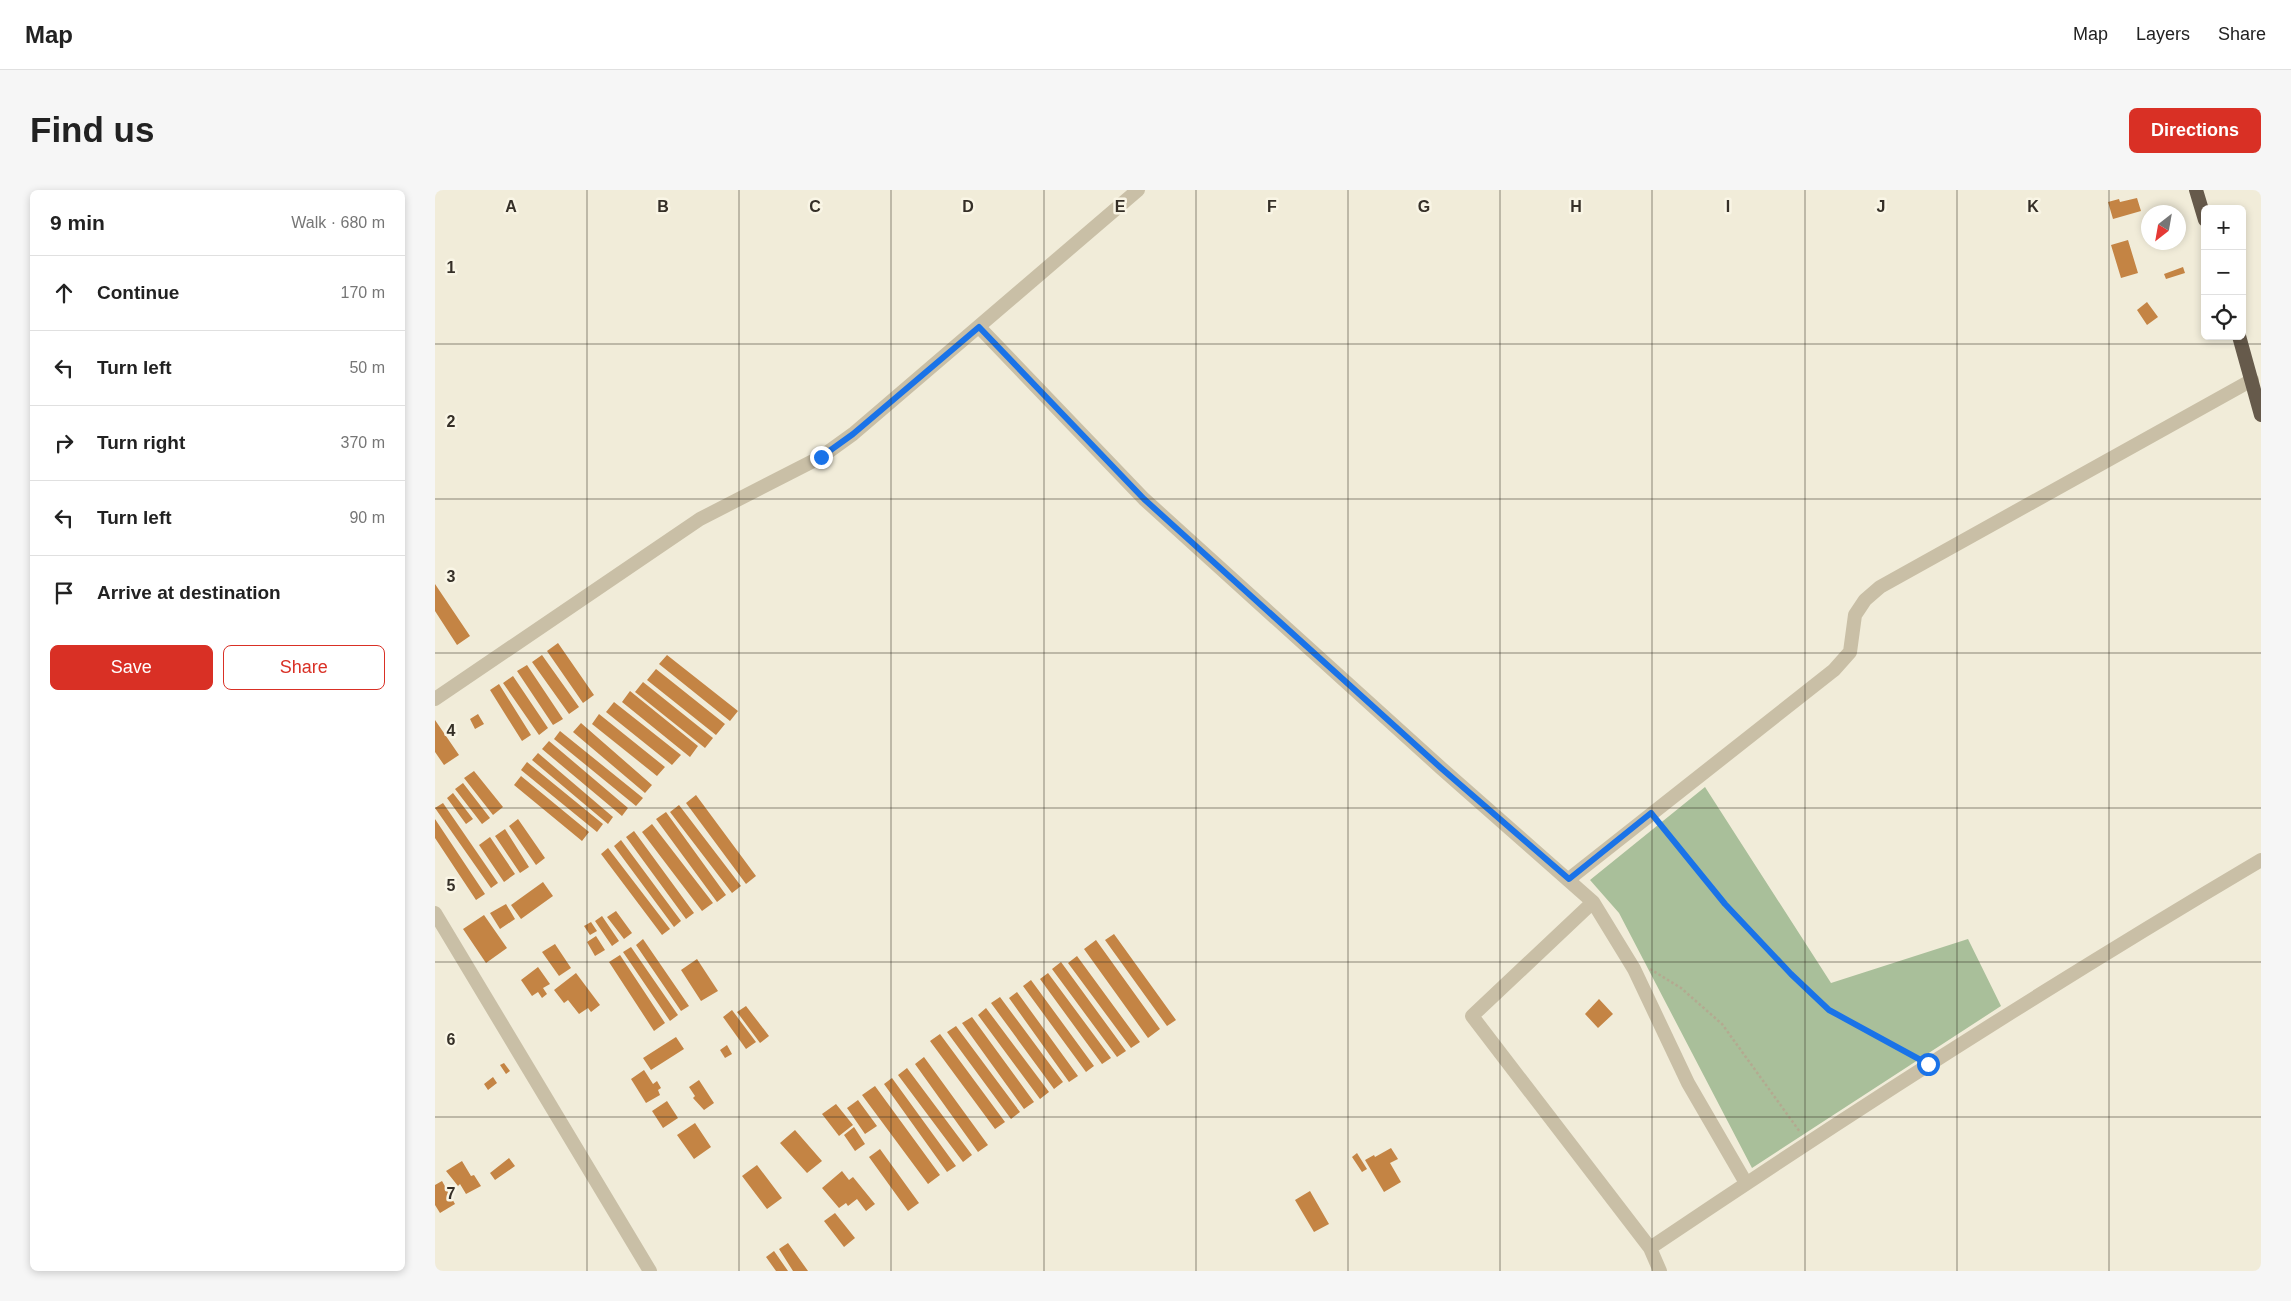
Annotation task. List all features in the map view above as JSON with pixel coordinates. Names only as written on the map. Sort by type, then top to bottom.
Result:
[{"type":"highway","points":[[2196,190],[2201,207]]},
{"type":"highway","points":[[2240,340],[2261,415]]},
{"type":"street","points":[[435,698],[700,520],[821,457],[853,434],[1138,190]]},
{"type":"street","points":[[979,327],[1144,499],[1441,768],[1593,902],[1634,969],[1687,1083],[1746,1182]]},
{"type":"street","points":[[1569,879],[1834,670],[1850,652],[1855,616],[1865,600],[1880,587],[2252,380]]},
{"type":"street","points":[[1649,1248],[1807,1141],[1928,1064],[2176,910],[2261,860]]},
{"type":"street","points":[[1593,902],[1472,1016],[1649,1248],[1660,1271]]},
{"type":"street","points":[[435,913],[649,1271]]},
{"type":"path","points":[[1651,813],[1725,904],[1791,974],[1829,1010],[1928,1064]]},
{"type":"path","points":[[1649,969],[1681,988],[1723,1024],[1807,1141]]},
{"type":"green space","points":[[1705,787],[1831,983],[1968,939],[2001,1006],[1752,1168],[1619,913],[1590,880]]},
{"type":"building","points":[[2137,198],[2141,211],[2113,219],[2108,202],[2119,199],[2120,202]]},
{"type":"building","points":[[2128,240],[2138,273],[2121,278],[2111,245]]},
{"type":"building","points":[[2183,267],[2185,273],[2166,279],[2164,274]]},
{"type":"building","points":[[2147,302],[2158,317],[2147,325],[2137,310]]},
{"type":"building","points":[[435,584],[470,636],[457,645],[435,611]]},
{"type":"building","points":[[558,643],[594,695],[583,703],[547,651]]},
{"type":"building","points":[[542,655],[579,707],[569,714],[532,662]]},
{"type":"building","points":[[667,655],[738,711],[730,721],[659,664]]},
{"type":"building","points":[[527,665],[563,719],[553,725],[517,671]]},
{"type":"building","points":[[656,669],[725,724],[716,735],[647,680]]},
{"type":"building","points":[[513,676],[548,728],[539,735],[503,683]]},
{"type":"building","points":[[643,682],[713,738],[705,748],[635,692]]},
{"type":"building","points":[[499,684],[531,735],[522,741],[490,690]]},
{"type":"building","points":[[630,691],[698,746],[690,757],[622,702]]},
{"type":"building","points":[[614,702],[681,755],[672,765],[606,712]]},
{"type":"building","points":[[478,714],[484,724],[475,729],[470,719]]},
{"type":"building","points":[[599,714],[665,767],[657,776],[592,724]]},
{"type":"building","points":[[435,720],[459,755],[444,765],[435,752]]},
{"type":"building","points":[[581,723],[652,785],[645,793],[573,732]]},
{"type":"building","points":[[560,731],[643,798],[636,806],[554,739]]},
{"type":"building","points":[[549,741],[628,808],[622,816],[542,749]]},
{"type":"building","points":[[538,753],[613,817],[608,824],[532,760]]},
{"type":"building","points":[[527,762],[603,824],[597,832],[521,770]]},
{"type":"building","points":[[474,771],[503,807],[493,815],[464,778]]},
{"type":"building","points":[[521,776],[589,832],[582,841],[514,785]]},
{"type":"building","points":[[463,783],[490,818],[482,824],[455,789]]},
{"type":"building","points":[[453,793],[473,819],[466,824],[447,798]]},
{"type":"building","points":[[696,795],[756,876],[746,884],[686,803]]},
{"type":"building","points":[[443,803],[498,883],[491,888],[435,808]]},
{"type":"building","points":[[679,805],[741,886],[732,893],[670,812]]},
{"type":"building","points":[[666,812],[726,895],[717,902],[656,819]]},
{"type":"building","points":[[435,819],[485,894],[476,900],[435,838]]},
{"type":"building","points":[[518,819],[545,858],[536,865],[509,826]]},
{"type":"building","points":[[652,824],[713,903],[702,911],[642,832]]},
{"type":"building","points":[[505,829],[529,867],[520,873],[495,836]]},
{"type":"building","points":[[634,831],[694,913],[686,919],[626,837]]},
{"type":"building","points":[[490,837],[515,874],[504,882],[479,845]]},
{"type":"building","points":[[621,840],[681,921],[674,927],[614,846]]},
{"type":"building","points":[[608,848],[670,929],[662,935],[601,854]]},
{"type":"building","points":[[543,882],[553,896],[521,919],[511,905]]},
{"type":"building","points":[[506,904],[515,919],[500,929],[490,913]]},
{"type":"building","points":[[616,911],[632,933],[624,939],[607,917]]},
{"type":"building","points":[[484,915],[507,948],[486,963],[463,929]]},
{"type":"building","points":[[602,916],[619,941],[612,946],[595,921]]},
{"type":"building","points":[[591,922],[597,931],[590,935],[584,926]]},
{"type":"building","points":[[1114,934],[1176,1020],[1167,1026],[1105,940]]},
{"type":"building","points":[[596,936],[605,950],[595,956],[587,942]]},
{"type":"building","points":[[643,939],[689,1006],[681,1011],[636,945]]},
{"type":"building","points":[[1096,940],[1160,1029],[1148,1038],[1084,949]]},
{"type":"building","points":[[555,944],[571,968],[559,976],[542,952]]},
{"type":"building","points":[[631,947],[678,1015],[670,1021],[623,952]]},
{"type":"building","points":[[620,955],[665,1023],[654,1031],[609,962]]},
{"type":"building","points":[[1077,956],[1140,1042],[1131,1048],[1068,963]]},
{"type":"building","points":[[697,959],[718,991],[701,1001],[681,970]]},
{"type":"building","points":[[1061,962],[1126,1051],[1117,1057],[1052,969]]},
{"type":"building","points":[[538,967],[550,984],[543,988],[547,994],[542,998],[538,992],[532,996],[521,980]]},
{"type":"building","points":[[576,973],[600,1005],[591,1012],[588,1008],[579,1014],[568,1000],[564,1003],[554,990]]},
{"type":"building","points":[[1048,973],[1111,1058],[1102,1064],[1040,979]]},
{"type":"building","points":[[1031,980],[1094,1066],[1086,1072],[1023,986]]},
{"type":"building","points":[[1017,992],[1078,1076],[1069,1082],[1009,998]]},
{"type":"building","points":[[1000,997],[1063,1082],[1054,1089],[991,1003]]},
{"type":"building","points":[[1599,999],[1613,1014],[1598,1028],[1585,1014]]},
{"type":"building","points":[[746,1006],[769,1036],[760,1043],[737,1012]]},
{"type":"building","points":[[986,1008],[1049,1092],[1040,1099],[978,1015]]},
{"type":"building","points":[[732,1010],[756,1042],[746,1049],[723,1017]]},
{"type":"building","points":[[972,1017],[1034,1102],[1024,1109],[962,1023]]},
{"type":"building","points":[[956,1026],[1020,1112],[1011,1119],[947,1032]]},
{"type":"building","points":[[940,1034],[1005,1122],[995,1129],[930,1041]]},
{"type":"building","points":[[676,1037],[684,1049],[651,1070],[643,1058]]},
{"type":"building","points":[[727,1045],[732,1054],[725,1058],[720,1050]]},
{"type":"building","points":[[924,1057],[988,1145],[978,1152],[915,1064]]},
{"type":"building","points":[[504,1063],[510,1071],[506,1074],[500,1065]]},
{"type":"building","points":[[907,1068],[972,1155],[963,1162],[898,1075]]},
{"type":"building","points":[[644,1070],[653,1084],[657,1081],[661,1088],[658,1090],[660,1095],[646,1103],[631,1079]]},
{"type":"building","points":[[493,1077],[497,1083],[488,1090],[484,1084]]},
{"type":"building","points":[[892,1078],[956,1166],[947,1172],[884,1084]]},
{"type":"building","points":[[699,1080],[714,1103],[704,1110],[693,1098],[695,1096],[689,1087]]},
{"type":"building","points":[[875,1086],[940,1175],[928,1184],[862,1095]]},
{"type":"building","points":[[858,1100],[877,1126],[865,1134],[847,1108]]},
{"type":"building","points":[[667,1101],[678,1118],[663,1128],[652,1111]]},
{"type":"building","points":[[836,1104],[853,1125],[839,1136],[822,1114]]},
{"type":"building","points":[[695,1123],[711,1147],[694,1159],[677,1135]]},
{"type":"building","points":[[854,1127],[865,1144],[855,1151],[844,1135]]},
{"type":"building","points":[[795,1130],[822,1161],[807,1173],[780,1143]]},
{"type":"building","points":[[1391,1148],[1398,1159],[1390,1163],[1401,1182],[1384,1192],[1365,1160]]},
{"type":"building","points":[[880,1149],[919,1203],[908,1211],[869,1157]]},
{"type":"building","points":[[1357,1153],[1367,1169],[1362,1172],[1352,1157]]},
{"type":"building","points":[[509,1158],[515,1166],[495,1180],[490,1173]]},
{"type":"building","points":[[462,1161],[471,1176],[474,1175],[481,1186],[466,1194],[460,1184],[458,1186],[446,1171]]},
{"type":"building","points":[[757,1165],[782,1198],[767,1209],[742,1176]]},
{"type":"building","points":[[842,1171],[849,1180],[853,1177],[875,1204],[866,1211],[857,1199],[848,1206],[846,1203],[839,1208],[822,1188]]},
{"type":"building","points":[[442,1181],[455,1204],[440,1213],[435,1205],[435,1185]]},
{"type":"building","points":[[1310,1191],[1329,1224],[1314,1232],[1295,1200]]},
{"type":"building","points":[[835,1213],[855,1238],[844,1247],[824,1221]]},
{"type":"building","points":[[788,1243],[808,1271],[793,1271],[779,1249]]},
{"type":"building","points":[[774,1251],[788,1271],[776,1271],[766,1257]]},
{"type":"route","points":[[821,457],[853,434],[979,327],[1144,499],[1441,768],[1569,879],[1651,813],[1725,904],[1791,974],[1829,1010],[1928,1064]]}]
